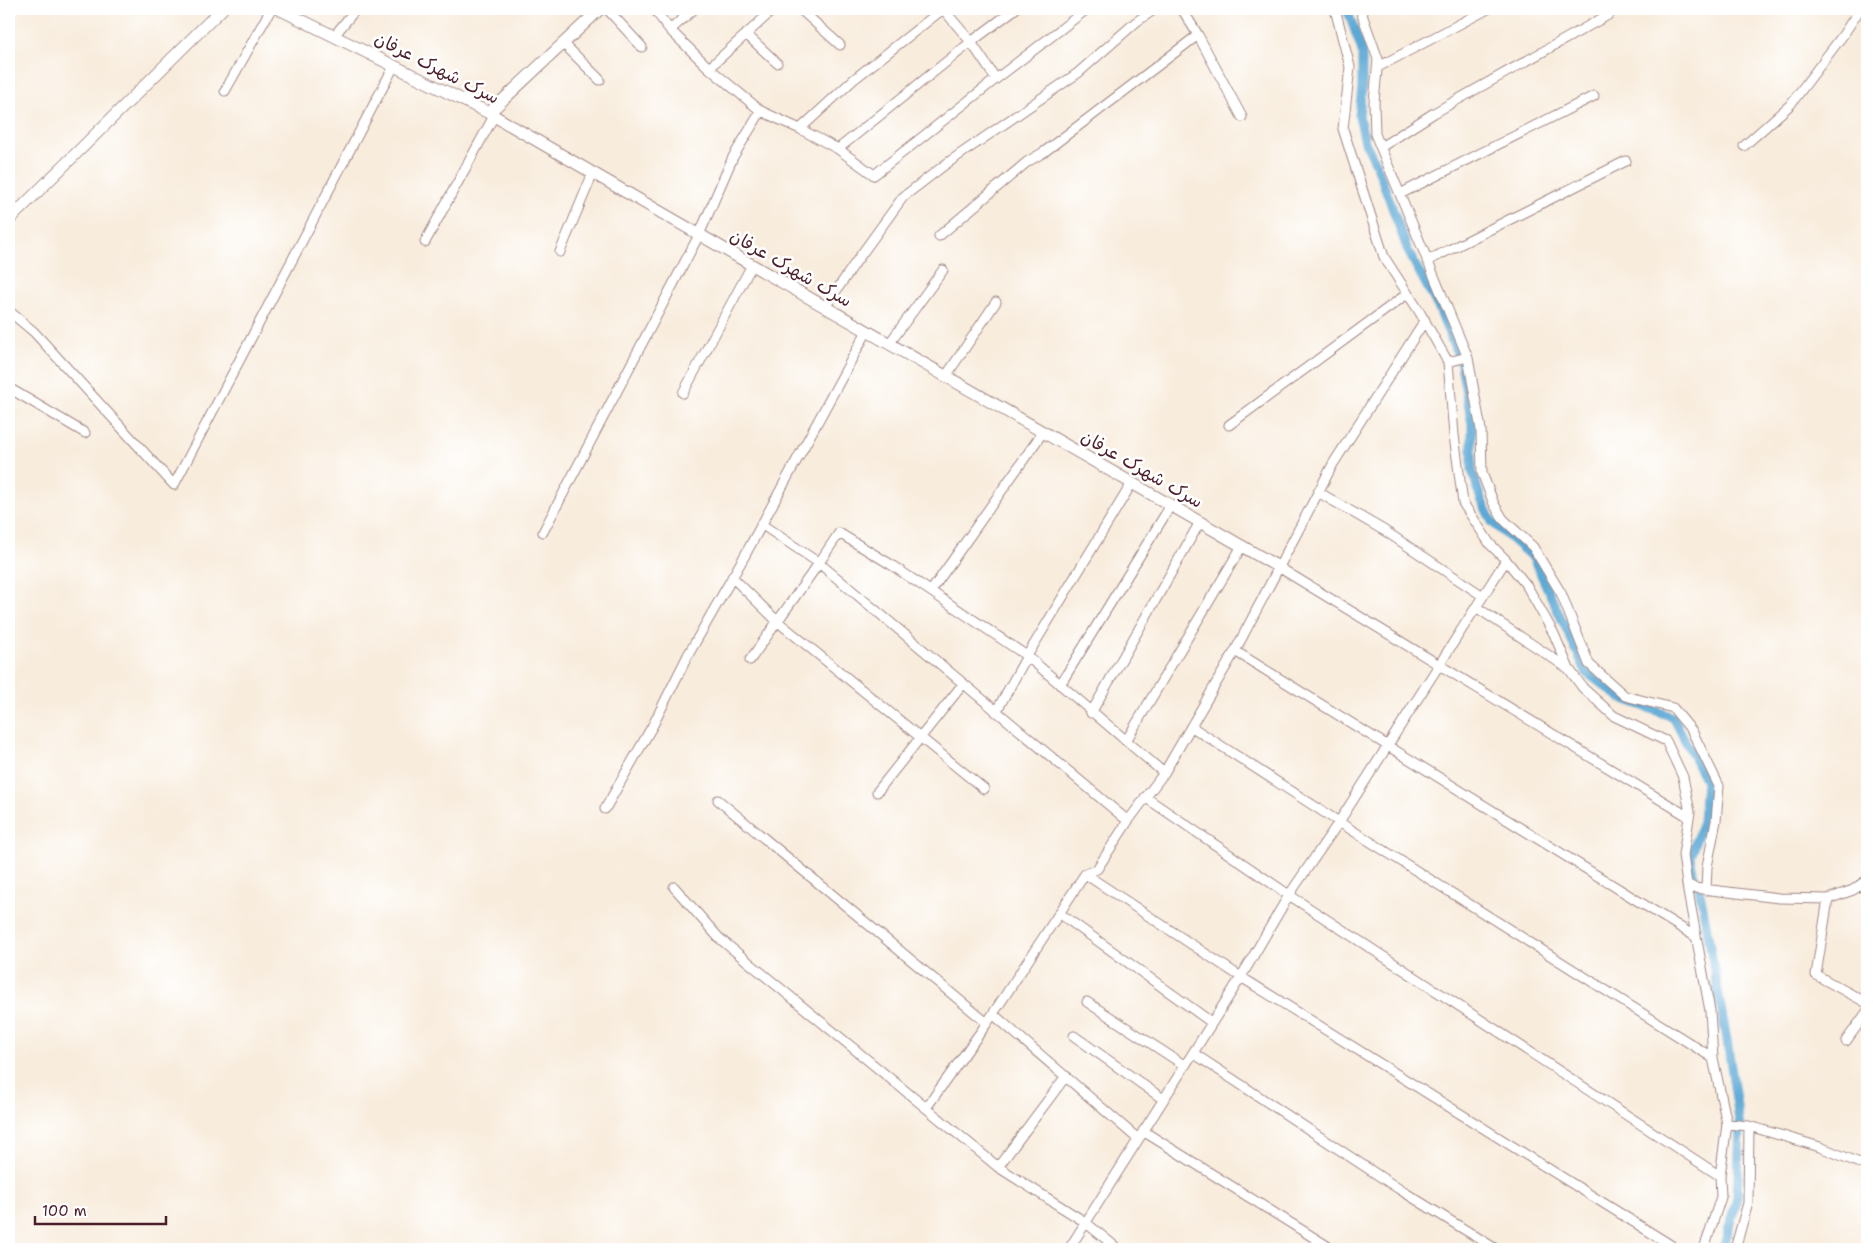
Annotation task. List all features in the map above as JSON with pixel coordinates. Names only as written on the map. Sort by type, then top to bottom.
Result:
[{"type":"street","points":[[9,220],[222,9]]},
{"type":"street","points":[[224,91],[271,9]]},
{"type":"street","name":"سرک شهرک عرفان","points":[[279,9],[492,114],[699,235],[1280,568]]},
{"type":"street","points":[[334,36],[356,9]]},
{"type":"street","points":[[425,242],[492,114],[600,9]]},
{"type":"street","points":[[607,9],[642,47]]},
{"type":"street","points":[[654,9],[670,30],[709,68],[761,111],[838,149],[874,175],[996,78],[1087,9]]},
{"type":"street","points":[[670,30],[694,9]]},
{"type":"street","points":[[709,68],[774,9]]},
{"type":"street","points":[[800,9],[840,45]]},
{"type":"street","points":[[800,129],[853,80],[944,9],[971,42],[996,78]]},
{"type":"street","points":[[838,149],[971,42],[1016,9]]},
{"type":"street","points":[[826,308],[858,259],[903,197],[946,164],[1078,73],[1136,22],[1156,9]]},
{"type":"street","points":[[1182,9],[1242,117]]},
{"type":"street","points":[[1335,9],[1350,67],[1343,129],[1384,258],[1425,320],[1448,362],[1454,435],[1463,503],[1490,544],[1527,586],[1554,634],[1568,669],[1583,688],[1614,716],[1666,741],[1683,777],[1690,812],[1683,854],[1691,886],[1696,937],[1710,1011],[1713,1058],[1730,1124],[1720,1176],[1721,1197],[1704,1249]]},
{"type":"street","points":[[1360,9],[1378,59],[1374,102],[1375,134],[1467,357],[1481,430],[1482,473],[1494,504],[1504,519],[1533,547],[1561,593],[1589,664],[1625,696],[1673,708],[1692,731],[1719,786],[1716,821],[1707,867],[1706,890]]},
{"type":"street","points":[[1378,67],[1488,9]]},
{"type":"street","points":[[1380,147],[1434,113],[1608,15],[1615,9]]},
{"type":"street","points":[[1744,146],[1790,105],[1843,35],[1858,10]]},
{"type":"street","points":[[746,34],[777,64]]},
{"type":"street","points":[[939,236],[1027,162],[1198,35]]},
{"type":"street","points":[[564,42],[600,80]]},
{"type":"street","points":[[9,311],[34,332],[174,485],[394,66]]},
{"type":"street","points":[[1400,194],[1594,96]]},
{"type":"street","points":[[543,532],[699,235],[733,157],[761,111]]},
{"type":"street","points":[[1427,261],[1626,162]]},
{"type":"street","points":[[560,252],[593,173]]},
{"type":"street","points":[[683,393],[752,265]]},
{"type":"street","points":[[889,344],[943,270]]},
{"type":"street","points":[[1229,425],[1407,294]]},
{"type":"street","points":[[946,376],[996,302]]},
{"type":"street","points":[[926,1108],[987,1023],[1085,874],[1097,869],[1128,821],[1164,773],[1235,651],[1333,464],[1425,320]]},
{"type":"street","points":[[605,809],[653,725],[688,655],[867,331]]},
{"type":"street","points":[[1448,362],[1467,357]]},
{"type":"street","points":[[9,388],[85,433]]},
{"type":"street","points":[[931,590],[1043,432]]},
{"type":"street","points":[[996,712],[1027,656],[1132,483]]},
{"type":"street","points":[[1318,492],[1385,531],[1483,596]]},
{"type":"street","points":[[1060,686],[1171,505]]},
{"type":"street","points":[[1091,713],[1200,522]]},
{"type":"street","points":[[761,524],[819,564],[1128,821]]},
{"type":"street","points":[[750,660],[819,564],[838,533],[931,590],[1027,656],[1091,713],[1164,773]]},
{"type":"street","points":[[1126,741],[1242,546]]},
{"type":"street","points":[[1069,1249],[1241,977],[1289,895],[1339,822],[1506,560]]},
{"type":"street","points":[[1280,568],[1689,817]]},
{"type":"street","points":[[732,577],[777,621],[984,789]]},
{"type":"street","points":[[1476,607],[1568,669]]},
{"type":"street","points":[[1235,651],[1696,937]]},
{"type":"street","points":[[877,792],[963,684]]},
{"type":"street","points":[[1192,727],[1713,1058]]},
{"type":"street","points":[[1145,797],[1289,895],[1720,1176]]},
{"type":"street","points":[[718,800],[987,1023]]},
{"type":"street","points":[[1085,874],[1241,977],[1677,1249]]},
{"type":"street","points":[[1691,886],[1706,890],[1779,898],[1828,899],[1852,890],[1867,880]]},
{"type":"street","points":[[674,886],[719,938],[998,1167],[1086,1222],[1118,1249]]},
{"type":"street","points":[[1828,899],[1816,975],[1867,1003]]},
{"type":"street","points":[[1059,913],[1211,1022]]},
{"type":"street","points":[[1087,1002],[1184,1065]]},
{"type":"street","points":[[1846,1041],[1867,1012]]},
{"type":"street","points":[[993,1014],[1066,1076],[1141,1135],[1332,1249]]},
{"type":"street","points":[[1074,1036],[1163,1099]]},
{"type":"street","points":[[1193,1053],[1400,1189],[1496,1249]]},
{"type":"street","points":[[998,1167],[1066,1076]]},
{"type":"street","points":[[1730,1124],[1749,1126],[1820,1147],[1867,1166]]},
{"type":"street","points":[[1735,1249],[1748,1203],[1749,1126]]},
{"type":"waterway","points":[[1347,9],[1362,51],[1362,87],[1359,116],[1365,142],[1377,166],[1408,251],[1438,307],[1460,360],[1472,424],[1472,470],[1480,497],[1492,522],[1533,558],[1587,673],[1621,698],[1673,717],[1706,781],[1703,822],[1690,856],[1701,897],[1727,1040],[1740,1126],[1737,1198],[1723,1249]]}]
